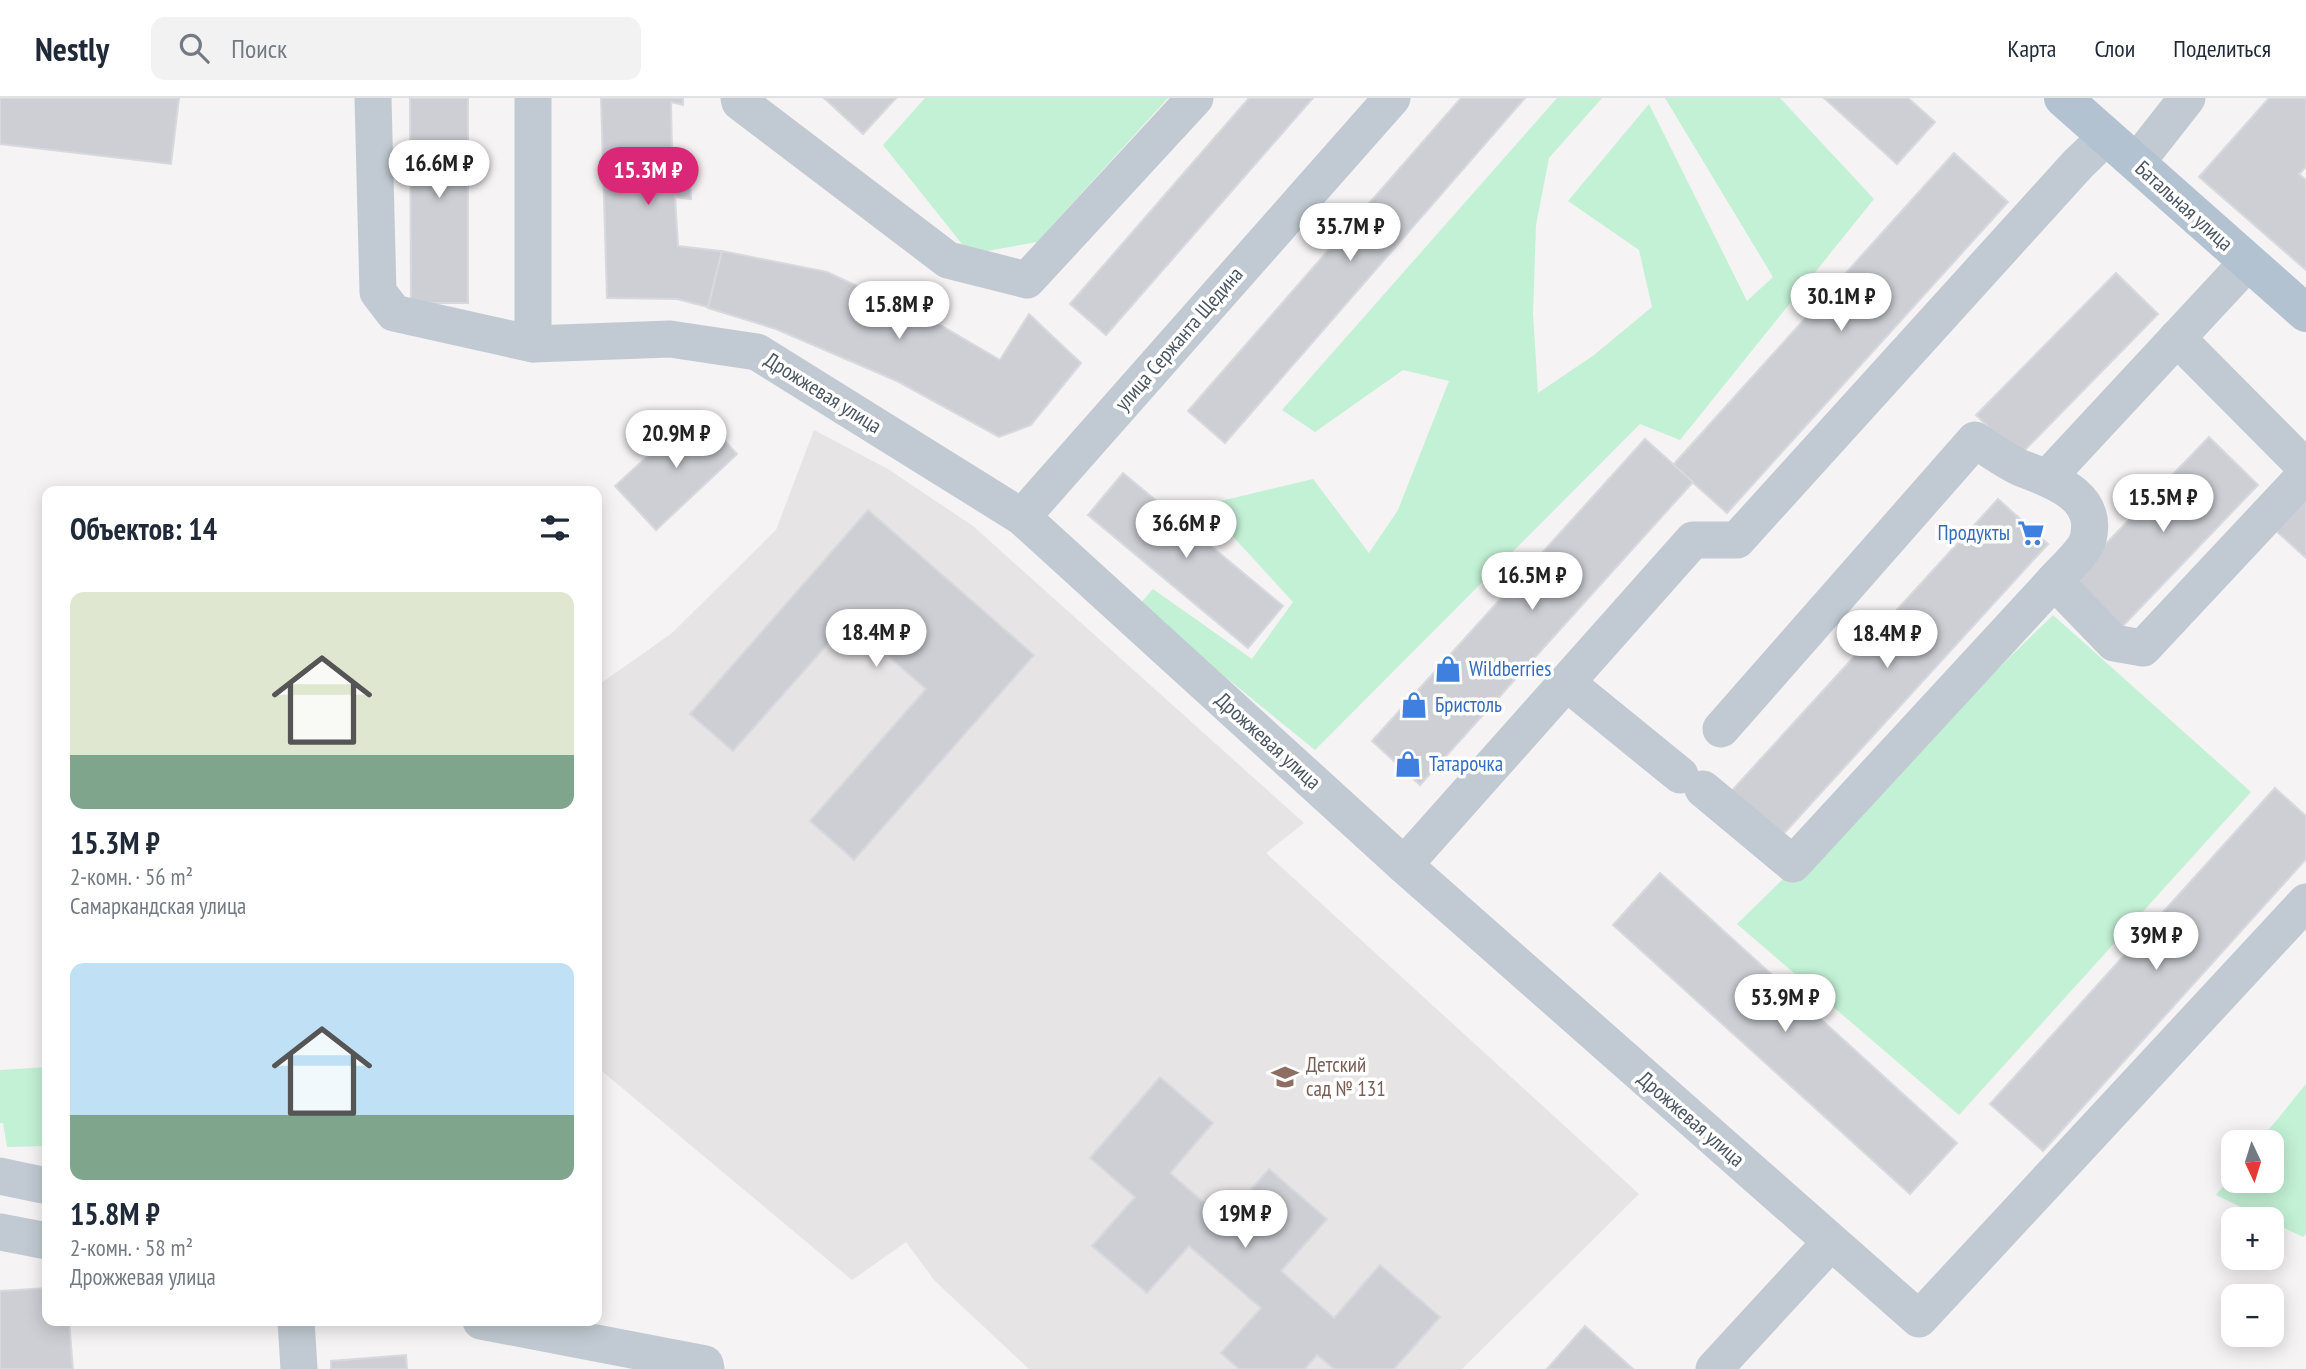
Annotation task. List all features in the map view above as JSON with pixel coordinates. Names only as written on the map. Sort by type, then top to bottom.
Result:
[{"type":"main road","name":"Батальная улица","points":[[2063,98],[2306,313]]},
{"type":"street","name":"Дрожжевая улица","points":[[373,98],[378,292],[394,313],[533,344],[670,339],[757,352],[1022,517],[1404,865],[1919,1319],[2306,902]]},
{"type":"street","points":[[533,98],[533,344]]},
{"type":"street","points":[[739,98],[740,102],[948,260],[1027,280],[1195,98]]},
{"type":"street","name":"улица Сержанта Щедина","points":[[1022,517],[1392,98]]},
{"type":"street","points":[[2136,163],[2187,98]]},
{"type":"street","points":[[1404,865],[1693,540],[1737,540],[2078,164],[2106,137]]},
{"type":"street","points":[[2048,477],[2247,263]]},
{"type":"street","points":[[2177,338],[2306,468]]},
{"type":"street","points":[[1567,683],[1793,864],[2054,581],[2088,540],[2088,512],[2077,496],[2048,477],[2020,467],[1975,440],[1721,729]]},
{"type":"street","points":[[2054,581],[2114,643],[2143,648],[2306,474]]},
{"type":"street","points":[[0,1177],[42,1185]]},
{"type":"street","points":[[0,1232],[42,1240]]},
{"type":"street","points":[[1714,1369],[1831,1242]]},
{"type":"street","points":[[296,1326],[299,1369]]},
{"type":"street","points":[[507,1326],[705,1364],[706,1369]]},
{"type":"shaded area","points":[[814,430],[888,469],[973,526],[1304,823],[1266,853],[1639,1194],[1462,1369],[1029,1369],[935,1281],[906,1242],[852,1280],[602,1071],[602,682],[672,633],[776,530]]},
{"type":"green space","points":[[925,98],[1168,98],[1037,242],[970,254],[883,145]]},
{"type":"green space","points":[[1557,98],[1602,98],[1549,158],[1536,225],[1533,314],[1538,393],[1594,355],[1652,307],[1639,250],[1568,201],[1649,104],[1747,301],[1773,277],[1665,98],[1780,98],[1874,199],[1680,440],[1640,424],[1315,750],[1138,606],[1153,589],[1252,659],[1293,602],[1204,505],[1313,479],[1369,553],[1398,510],[1449,381],[1403,370],[1315,432],[1282,410]]},
{"type":"green space","points":[[2053,615],[2251,792],[1959,1115],[1737,924]]},
{"type":"green space","points":[[42,1067],[42,1146],[7,1147],[3,1123],[0,1123],[0,1070]]},
{"type":"green space","points":[[2306,1084],[2306,1234],[2303,1237],[2284,1228],[2284,1207],[2241,1207],[2216,1195],[2221,1189],[2221,1194],[2284,1194],[2284,1130],[2269,1130]]},
{"type":"building","points":[[0,98],[179,98],[171,164],[0,144]]},
{"type":"building","points":[[410,98],[468,98],[468,303],[411,303]]},
{"type":"building","points":[[601,98],[683,98],[683,105],[671,102],[672,154],[688,154],[691,199],[675,197],[678,246],[722,251],[708,307],[677,299],[607,298]]},
{"type":"building","points":[[824,98],[896,98],[863,134]]},
{"type":"building","points":[[1249,98],[1313,98],[1106,335],[1070,304]]},
{"type":"building","points":[[1461,98],[1525,98],[1225,443],[1188,411]]},
{"type":"building","points":[[1824,98],[1908,98],[1935,122],[1897,164]]},
{"type":"building","points":[[2269,98],[2306,98],[2306,167],[2299,174],[2306,180],[2306,270],[2199,177]]},
{"type":"building","points":[[1954,153],[2008,202],[1727,513],[1673,465]]},
{"type":"building","points":[[722,251],[827,272],[940,325],[1000,360],[1029,314],[1081,363],[1031,425],[999,437],[897,381],[776,329],[708,308]]},
{"type":"building","points":[[2116,273],[2158,314],[2018,457],[1976,415]]},
{"type":"building","points":[[697,411],[737,454],[656,530],[615,486]]},
{"type":"building","points":[[2209,437],[2258,485],[2118,631],[2068,583]]},
{"type":"building","points":[[1645,439],[1693,482],[1420,785],[1372,741]]},
{"type":"building","points":[[1123,473],[1283,606],[1248,648],[1088,515]]},
{"type":"building","points":[[2306,495],[2306,558],[2275,530]]},
{"type":"building","points":[[1998,499],[2048,544],[1777,841],[1727,796]]},
{"type":"building","points":[[868,510],[1034,655],[854,860],[810,821],[926,689],[848,621],[733,751],[690,714]]},
{"type":"building","points":[[2275,788],[2306,816],[2306,859],[2043,1151],[1990,1104]]},
{"type":"building","points":[[1660,873],[1957,1143],[1910,1194],[1613,925]]},
{"type":"building","points":[[1160,1077],[1213,1123],[1170,1173],[1224,1220],[1269,1169],[1327,1219],[1281,1271],[1334,1318],[1380,1265],[1440,1317],[1394,1369],[1334,1369],[1317,1355],[1305,1369],[1239,1369],[1221,1353],[1261,1308],[1189,1246],[1147,1293],[1092,1246],[1135,1197],[1090,1158]]},
{"type":"building","points":[[42,1288],[42,1326],[69,1326],[73,1369],[0,1369],[0,1291]]},
{"type":"building","points":[[1585,1326],[1633,1369],[1547,1369]]},
{"type":"building","points":[[406,1355],[407,1369],[331,1369],[331,1361]]},
{"type":"place","name":"Продукты","points":[[2031,533]]},
{"type":"place","name":"Wildberries","points":[[1448,669]]},
{"type":"place","name":"Бристоль","points":[[1414,705]]},
{"type":"place","name":"Татарочка","points":[[1408,764]]},
{"type":"place","name":"Детский сад № 131","points":[[1285,1077]]}]
